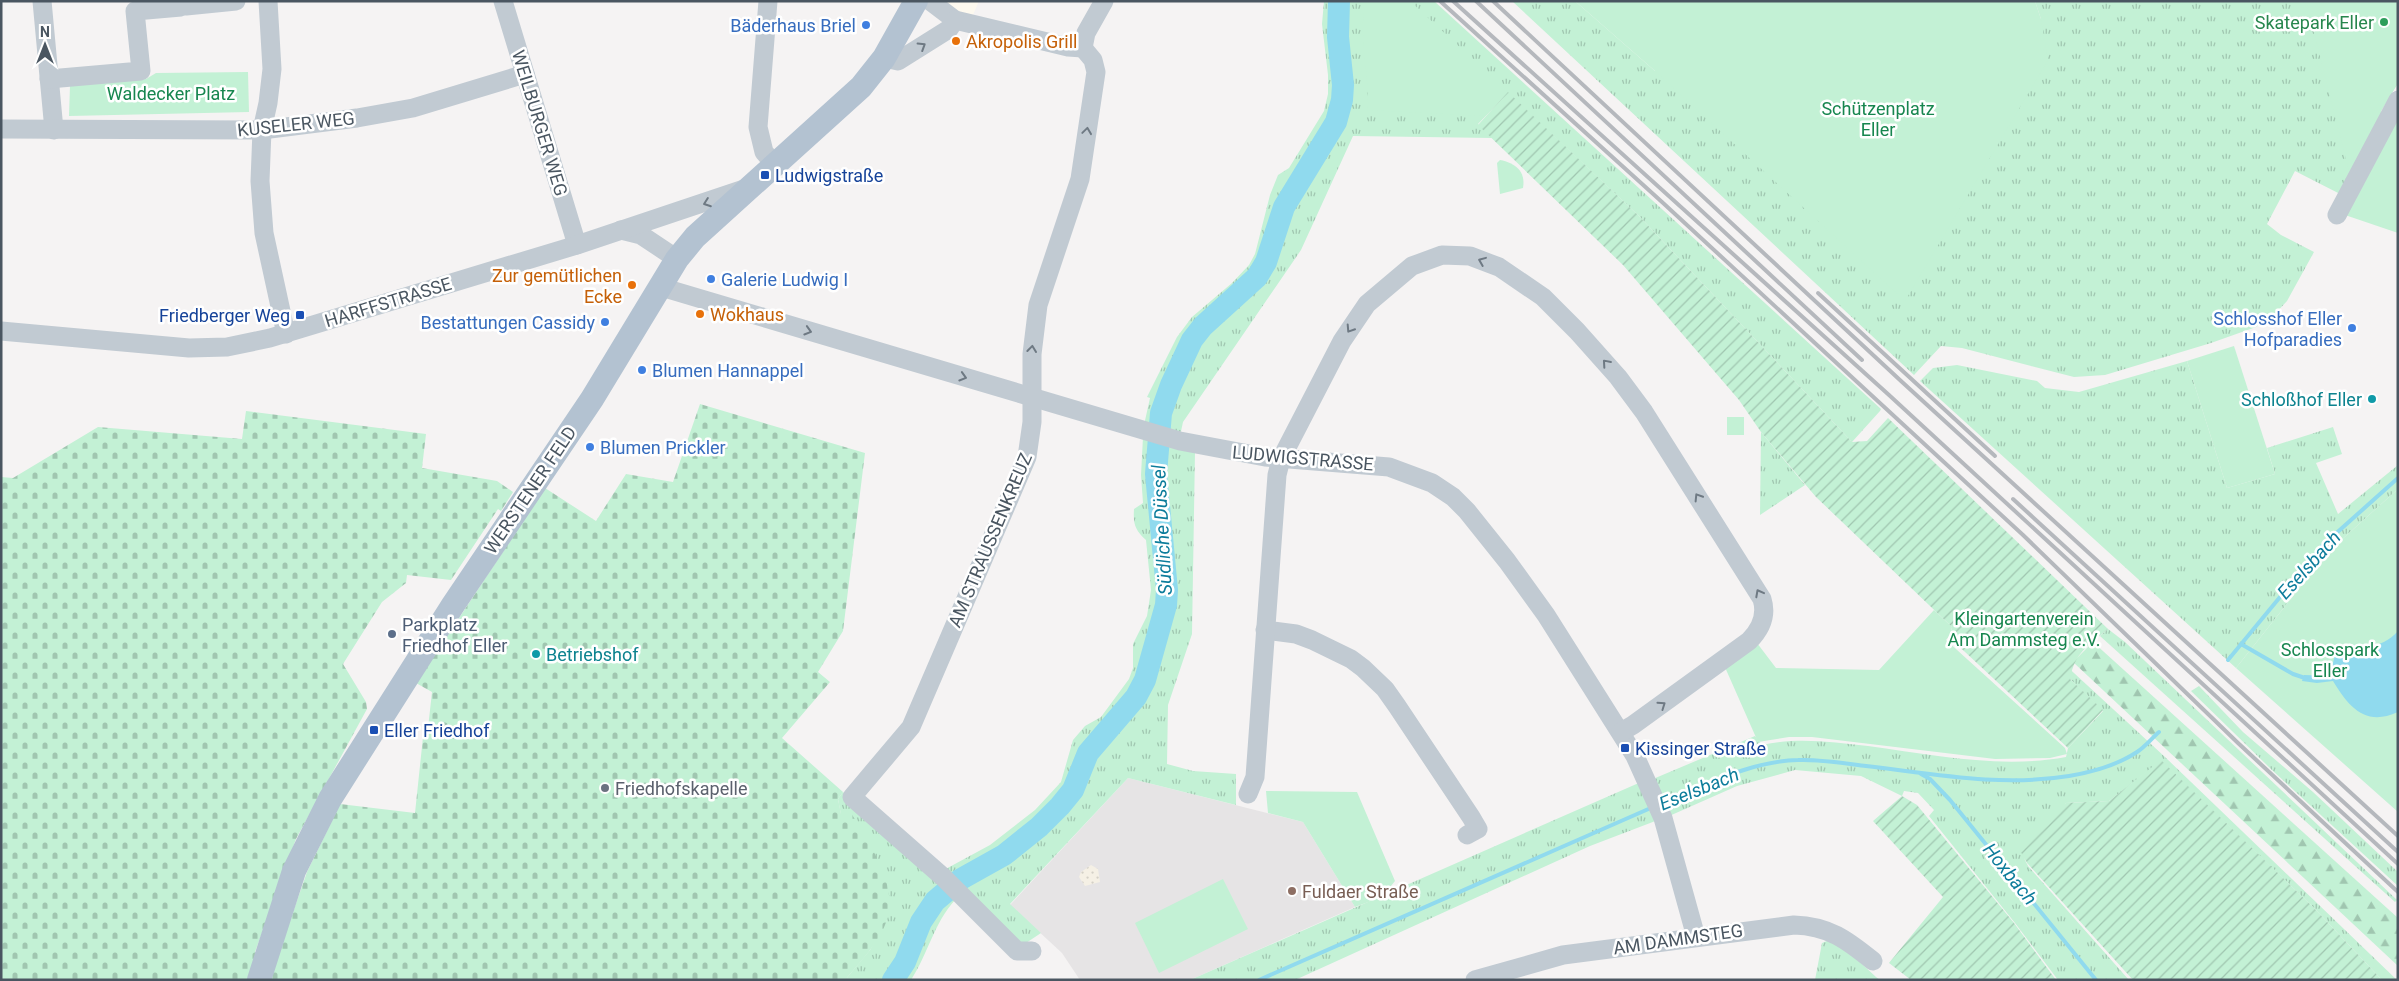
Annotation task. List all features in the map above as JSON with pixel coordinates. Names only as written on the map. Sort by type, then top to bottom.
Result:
[{"type":"main road","name":"WERSTENER FELD","points":[[259,980],[294,872],[330,799],[453,605],[592,399],[677,259],[688,244],[861,87],[884,58],[916,1]]},
{"type":"street","points":[[42,1],[54,130]]},
{"type":"street","points":[[49,79],[141,71],[135,11],[236,1]]},
{"type":"street","points":[[268,1],[272,69],[268,103],[262,130],[260,181],[264,233],[286,334]]},
{"type":"street","name":"WEILBURGER WEG","points":[[503,1],[577,245]]},
{"type":"street","points":[[768,1],[758,126],[764,152],[776,166]]},
{"type":"street","points":[[930,1],[955,20],[1083,48],[1086,33],[1104,1]]},
{"type":"street","points":[[884,58],[898,61],[949,29],[955,20]]},
{"type":"street","name":"AM STRAUSSENKREUZ","points":[[1032,951],[1017,951],[943,877],[852,797],[911,726],[1027,457],[1032,422],[1032,354],[1038,305],[1080,179],[1094,81],[1095,65],[1083,48]]},
{"type":"street","name":"KUSELER WEG","points":[[1,129],[262,130],[357,118],[412,108],[525,74]]},
{"type":"street","points":[[2338,214],[2398,100]]},
{"type":"street","name":"HARFFSTRASSE","points":[[1,331],[189,348],[227,347],[286,334],[577,245],[752,186]]},
{"type":"street","points":[[622,230],[641,235],[677,259]]},
{"type":"street","points":[[1248,794],[1255,777],[1277,475],[1281,459],[1338,348],[1367,304],[1412,266],[1442,255],[1470,256],[1499,267],[1543,297],[1578,331],[1618,377],[1644,412],[1758,590],[1764,605],[1761,624],[1749,641],[1621,732]]},
{"type":"street","name":"LUDWIGSTRASSE","points":[[661,287],[1172,439],[1237,453],[1281,459],[1388,467],[1432,483],[1467,511],[1528,589],[1621,732],[1663,818],[1696,937]]},
{"type":"street","points":[[1265,630],[1296,634],[1351,659],[1385,689],[1478,829],[1466,835]]},
{"type":"street","name":"AM DAMMSTEG","points":[[1475,980],[1563,955],[1761,927],[1810,925],[1826,929],[1847,940],[1873,961]]},
{"type":"shaded area","points":[[937,1],[979,1],[973,15],[966,21]]},
{"type":"shaded area","points":[[1128,778],[1303,822],[1355,907],[1190,980],[1080,980],[1062,953],[1010,905]]},
{"type":"green space","points":[[1324,1],[1434,1],[1881,409],[1880,411],[1852,442],[1639,216],[1508,93],[1478,124],[1493,138],[1353,136],[1301,250],[1183,422],[1180,436],[1144,425],[1150,398],[1147,397],[1177,337],[1192,317],[1232,283],[1249,265],[1255,254],[1270,195],[1278,175],[1289,168],[1324,111],[1328,94],[1328,75],[1322,24]]},
{"type":"green space","points":[[1367,1],[1410,1],[1508,92],[1485,116],[1367,110],[1368,97],[1363,24]]},
{"type":"green space","points":[[1512,1],[1575,1],[1655,71],[2041,19],[2035,1],[2328,1],[2398,83],[2381,111],[2384,123],[2342,195],[2295,171],[2267,224],[2281,235],[2314,252],[2287,301],[2273,316],[2256,327],[2211,343],[2105,375],[2074,377],[1962,348],[1941,346],[1914,375]]},
{"type":"green space","name":"Schützenplatz Eller","points":[[1575,1],[2035,1],[2041,19],[2048,60],[1905,301],[1655,71]]},
{"type":"green space","points":[[2306,1],[2398,1],[2398,83],[2381,111],[2384,123],[2351,179]]},
{"type":"green space","name":"Waldecker Platz","points":[[248,72],[249,112],[69,116],[70,86],[146,79],[156,73]]},
{"type":"green space","name":"Kleingartenverein Am Dammsteg e.V.","points":[[1508,92],[1639,216],[1852,442],[1867,441],[1888,418],[2108,629],[2083,650],[2075,662],[2070,679],[2103,710],[2068,748],[1950,638],[1952,627],[1816,497],[1761,432],[1739,400],[1623,265],[1478,125]]},
{"type":"green space","points":[[2398,108],[2398,233],[2345,215]]},
{"type":"green space","points":[[1500,160],[1510,163],[1521,172],[1523,188],[1500,194],[1497,163]]},
{"type":"green space","points":[[2234,346],[2275,474],[2227,488],[2187,361]]},
{"type":"green space","points":[[2187,361],[2227,488],[2275,474],[2267,448],[2333,427],[2342,454],[2316,463],[2338,514],[2398,465],[2398,489],[2329,551],[2236,668],[1920,381],[1933,368],[1957,365],[2037,381],[2045,388],[2079,392]]},
{"type":"green space","points":[[700,404],[865,453],[843,631],[818,672],[830,682],[782,738],[843,792],[838,799],[841,814],[851,813],[880,864],[889,893],[890,907],[884,928],[863,959],[845,980],[1,980],[1,477],[13,478],[98,427],[242,439],[246,411],[426,434],[422,468],[497,481],[513,492],[501,511],[498,509],[451,580],[407,575],[406,583],[382,602],[343,664],[366,702],[367,709],[296,839],[255,952],[277,958],[307,872],[340,804],[415,813],[423,737],[427,737],[432,692],[416,683],[545,488],[596,521],[626,474],[673,482]]},
{"type":"green space","points":[[1727,417],[1744,417],[1744,435],[1727,435]]},
{"type":"green space","points":[[1761,432],[1805,485],[1760,515]]},
{"type":"green space","points":[[1143,437],[1195,452],[1192,634],[1168,705],[1167,764],[1193,771],[1236,774],[1236,805],[1128,778],[1010,904],[1041,933],[1023,945],[942,871],[990,845],[1035,810],[1061,782],[1073,740],[1085,726],[1101,717],[1129,679],[1133,668],[1133,644],[1147,616],[1151,590],[1146,540],[1137,530],[1134,519],[1134,509],[1143,503],[1141,475]]},
{"type":"green space","points":[[1863,478],[2165,757],[2397,980],[2382,980],[2314,908],[2161,761],[2109,801],[2066,803],[2028,864],[2024,858],[2028,866],[2129,980],[2058,980],[1929,816],[1934,810],[1918,793],[1904,791],[1902,796],[1861,776],[1795,770],[1737,786],[1667,817],[1653,779],[1755,736],[1762,745],[1788,741],[1815,741],[1868,746],[1943,757],[2017,762],[2066,757],[2068,748],[2103,711]]},
{"type":"green space","name":"Schlosspark Eller","points":[[2398,489],[2398,812],[2236,668],[2329,551]]},
{"type":"green space","points":[[1934,610],[1952,627],[1950,635],[1946,640],[2065,748],[2067,754],[2050,758],[1995,759],[1812,737],[1789,737],[1758,742],[1724,665],[1757,643],[1776,668],[1879,670]]},
{"type":"green space","points":[[2108,629],[2125,642],[2397,900],[2395,902],[2100,636]]},
{"type":"green space","points":[[2093,642],[2398,918],[2398,966],[2073,662]]},
{"type":"green space","points":[[2199,686],[2243,732],[2313,792],[2398,872],[2398,886],[2273,771],[2191,691]]},
{"type":"green space","points":[[2161,760],[2314,908],[2382,980],[2133,980],[2028,864],[2019,849],[2066,803],[2109,801]]},
{"type":"green space","points":[[1641,782],[1658,820],[1590,846],[1295,980],[1190,980]]},
{"type":"green space","points":[[1266,791],[1357,792],[1395,881],[1382,897],[1355,907],[1303,822],[1268,813]]},
{"type":"green space","points":[[843,792],[889,833],[955,900],[936,929],[911,980],[845,980],[870,950],[887,920],[841,815],[838,799]]},
{"type":"green space","points":[[1902,796],[1917,805],[2014,923],[2056,980],[1911,980],[1889,963],[1943,897],[1873,821]]},
{"type":"green space","points":[[1223,879],[1248,929],[1159,973],[1135,923]]},
{"type":"green space","points":[[1834,938],[1880,980],[1815,980],[1822,943]]},
{"type":"sand","points":[[1091,865],[1098,869],[1100,882],[1085,886],[1079,877],[1081,872]]},
{"type":"water","points":[[2398,631],[2398,712],[2386,716],[2367,716],[2359,712],[2345,699],[2333,681],[2317,683],[2302,681],[2304,675],[2332,676],[2335,656],[2341,648],[2351,645],[2366,647],[2380,644]]},
{"type":"waterway","name":"Südliche Düssel","points":[[893,980],[905,962],[921,922],[935,901],[961,879],[1004,855],[1039,827],[1060,806],[1073,790],[1088,753],[1136,697],[1145,680],[1166,605],[1167,590],[1156,474],[1161,413],[1171,385],[1192,340],[1203,326],[1257,277],[1266,262],[1284,207],[1336,122],[1342,100],[1343,85],[1338,37],[1339,1]]},
{"type":"waterway","name":"Eselsbach","points":[[2228,660],[2323,545],[2398,478]]},
{"type":"waterway","points":[[2241,644],[2293,674],[2308,679]]},
{"type":"waterway","name":"Eselsbach","points":[[1661,803],[1711,782],[1745,770],[1780,761],[1815,760],[1942,776],[1993,780],[2044,779],[2069,776],[2113,765],[2140,750],[2159,732]]},
{"type":"waterway","name":"Hoxbach","points":[[1921,774],[1930,779],[1950,800],[2096,980]]},
{"type":"waterway","name":"Eselsbach","points":[[1259,980],[1653,807]]},
{"type":"railway","points":[[1440,1],[1662,202],[2023,535],[2238,743],[2398,892]]},
{"type":"railway","points":[[1453,1],[1889,395],[2398,864]]},
{"type":"railway","points":[[1476,1],[1862,360]]},
{"type":"railway","points":[[1493,1],[1901,381],[2398,836]]},
{"type":"railway","points":[[1818,293],[1995,456]]},
{"type":"railway","points":[[2013,499],[2398,852]]},
{"type":"place","name":"Skatepark Eller","points":[[2384,22]]},
{"type":"place","name":"Bäderhaus Briel","points":[[866,25]]},
{"type":"place","name":"Akropolis Grill","points":[[956,41]]},
{"type":"place","name":"Ludwigstraße","points":[[765,175]]},
{"type":"place","name":"Galerie Ludwig I","points":[[711,279]]},
{"type":"place","name":"Zur gemütlichen Ecke","points":[[632,285]]},
{"type":"place","name":"Wokhaus","points":[[700,314]]},
{"type":"place","name":"Friedberger Weg","points":[[300,315]]},
{"type":"place","name":"Bestattungen Cassidy","points":[[605,322]]},
{"type":"place","name":"Schlosshof Eller Hofparadies","points":[[2352,328]]},
{"type":"place","name":"Blumen Hannappel","points":[[642,370]]},
{"type":"place","name":"Schloßhof Eller","points":[[2372,399]]},
{"type":"place","name":"Blumen Prickler","points":[[590,447]]},
{"type":"place","name":"Parkplatz Friedhof Eller","points":[[392,634]]},
{"type":"place","name":"Betriebshof","points":[[536,654]]},
{"type":"place","name":"Eller Friedhof","points":[[374,730]]},
{"type":"place","name":"Kissinger Straße","points":[[1625,748]]},
{"type":"place","name":"Friedhofskapelle","points":[[605,788]]},
{"type":"place","name":"Fuldaer Straße","points":[[1292,891]]}]
